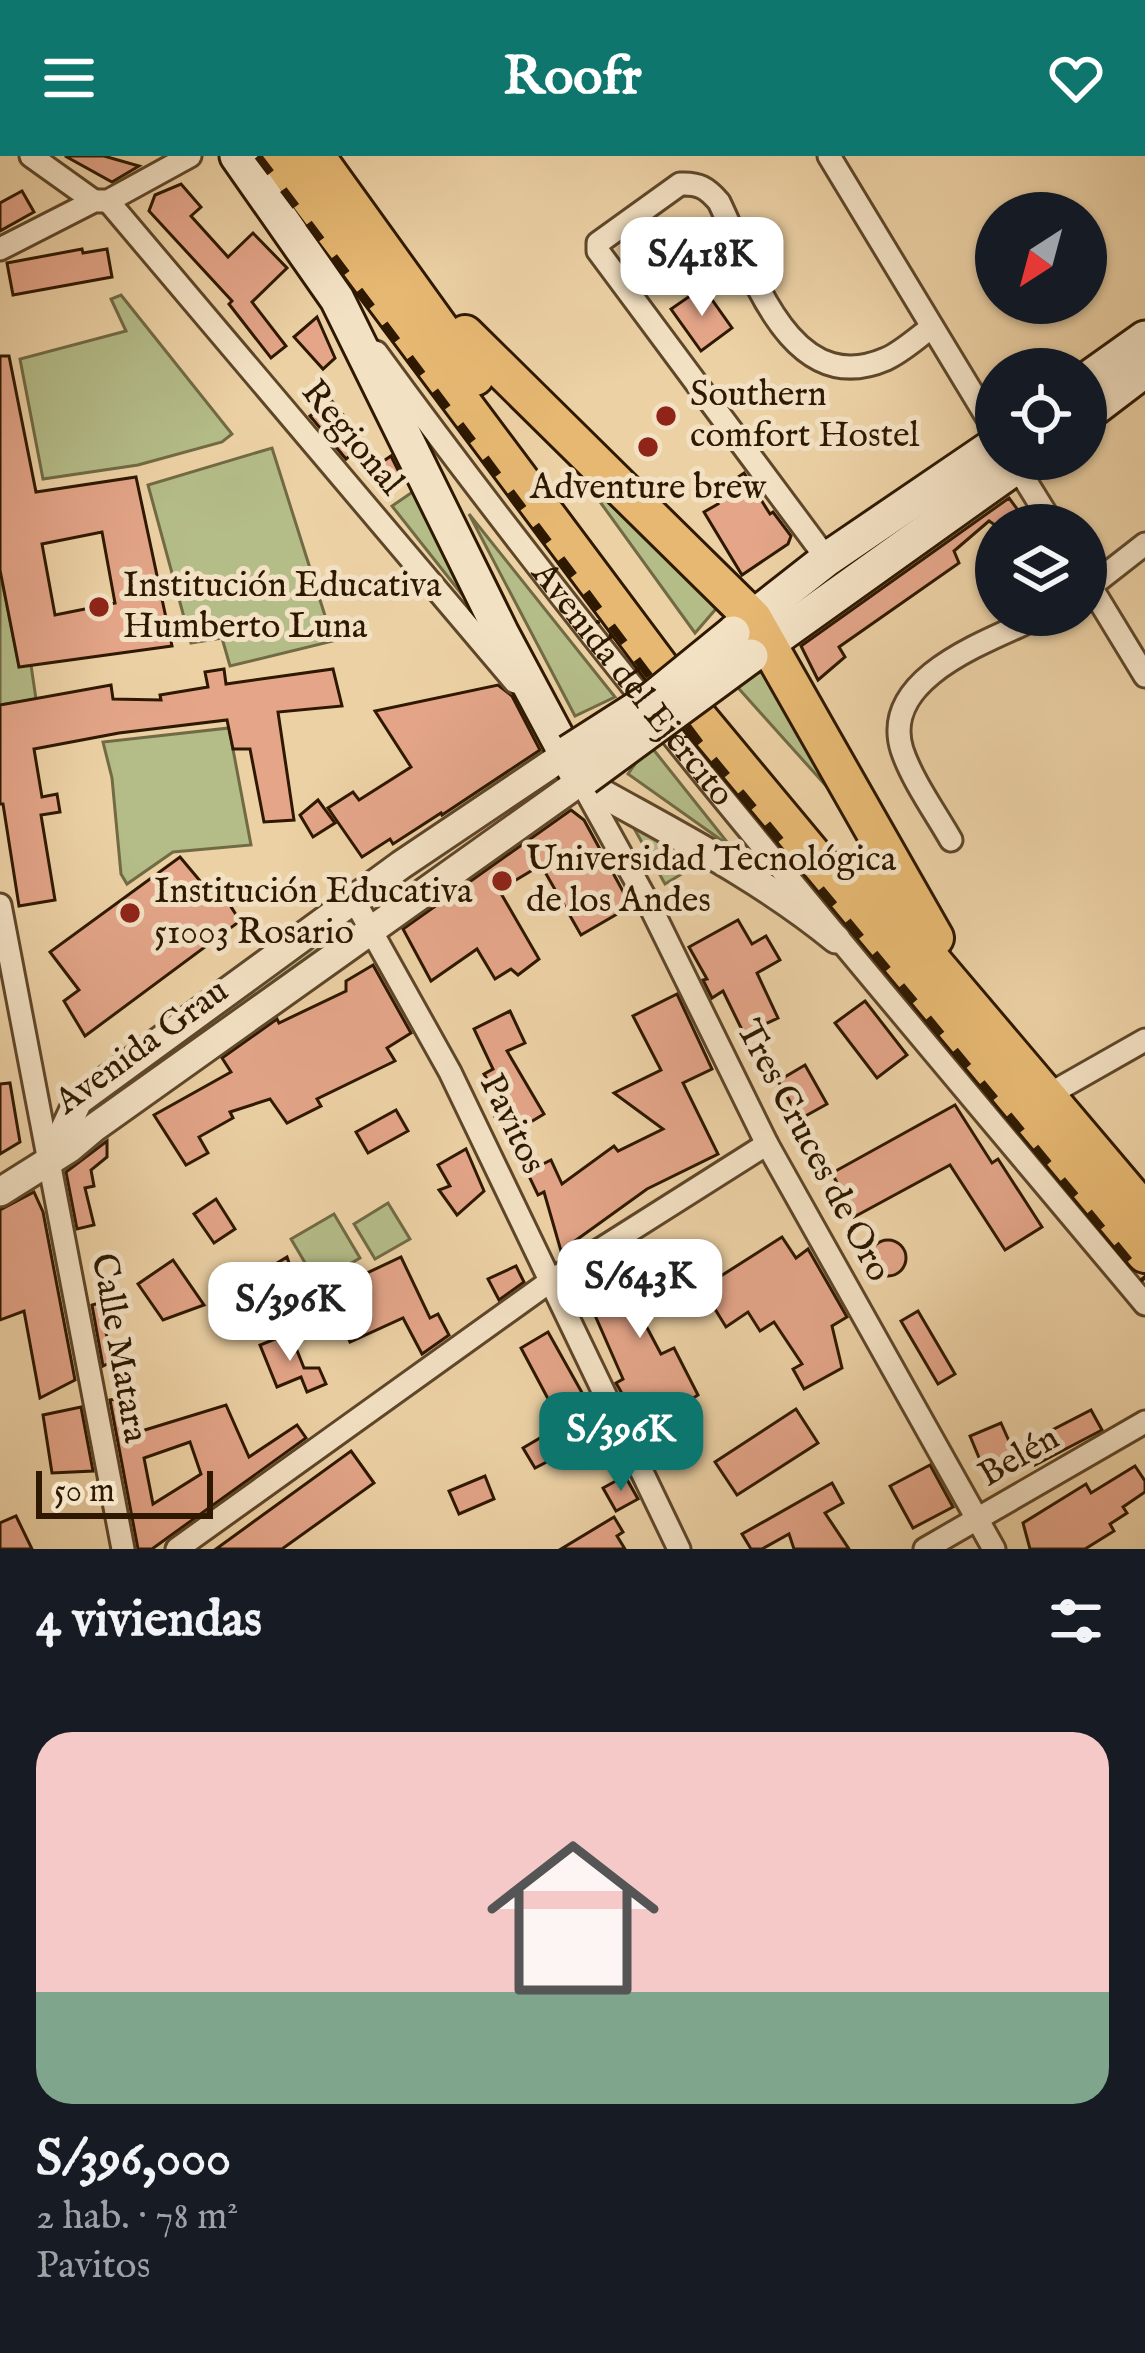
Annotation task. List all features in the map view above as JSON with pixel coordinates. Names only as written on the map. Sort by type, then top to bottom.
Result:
[{"type":"main road","name":"Avenida del Ejército","points":[[237,156],[337,298]]},
{"type":"main road","name":"Avenida del Ejército","points":[[278,156],[693,711],[1145,1254]]},
{"type":"main road","name":"Avenida del Ejército","points":[[326,161],[710,710],[753,753],[971,1004],[1145,1212]]},
{"type":"main road","points":[[393,263],[752,637],[971,1004]]},
{"type":"main road","points":[[337,298],[545,717],[575,767],[752,637],[980,480]]},
{"type":"main road","points":[[1107,365],[1145,338]]},
{"type":"main road","points":[[1107,399],[1145,370]]},
{"type":"main road","points":[[752,637],[827,559],[975,478]]},
{"type":"street","name":"Regional","points":[[31,156],[101,201],[545,717]]},
{"type":"street","points":[[0,249],[190,156]]},
{"type":"street","points":[[830,156],[975,398]]},
{"type":"street","points":[[827,559],[598,251],[598,243],[680,184],[694,183],[708,189],[719,202],[776,320],[796,347],[826,364],[857,367],[888,358],[932,327]]},
{"type":"street","name":"Avenida del Ejército","points":[[337,298],[520,545],[836,939],[1145,1304]]},
{"type":"street","points":[[1107,572],[1145,544]]},
{"type":"street","points":[[1107,616],[1145,676]]},
{"type":"street","points":[[950,840],[902,750],[898,717],[911,692],[940,666],[1001,636]]},
{"type":"street","points":[[575,767],[789,902],[836,939]]},
{"type":"street","name":"Avenida Grau","points":[[51,1159],[78,1101],[354,900],[575,767]]},
{"type":"street","name":"Avenida Grau","points":[[51,1159],[372,927],[575,767]]},
{"type":"street","name":"Tres Cruces de Oro","points":[[575,767],[767,1144],[994,1549]]},
{"type":"street","name":"Pavitos","points":[[354,900],[450,1072],[679,1549]]},
{"type":"street","name":"Calle Matara","points":[[0,904],[122,1549]]},
{"type":"street","points":[[1048,1095],[1145,1040]]},
{"type":"street","points":[[177,1549],[552,1280],[767,1144]]},
{"type":"street","points":[[0,1192],[51,1159]]},
{"type":"street","name":"Belén","points":[[926,1549],[1145,1422]]},
{"type":"green space","points":[[121,295],[232,434],[222,442],[138,465],[43,479],[20,359],[126,331],[111,299]]},
{"type":"green space","points":[[540,419],[721,603],[695,633]]},
{"type":"green space","points":[[272,448],[333,641],[230,666],[222,638],[191,643],[148,485]]},
{"type":"green space","points":[[414,491],[475,611],[392,506]]},
{"type":"green space","points":[[469,514],[615,697],[575,716]]},
{"type":"green space","points":[[0,570],[19,666],[31,665],[36,699],[0,705]]},
{"type":"green space","points":[[771,669],[854,817],[732,681]]},
{"type":"green space","points":[[229,728],[251,845],[173,852],[127,884],[121,874],[112,778],[103,742]]},
{"type":"green space","points":[[649,744],[731,847],[628,774]]},
{"type":"green space","points":[[625,812],[700,863],[665,884]]},
{"type":"green space","points":[[328,933],[333,939],[94,1111],[91,1104]]},
{"type":"green space","points":[[388,1203],[410,1239],[375,1259],[354,1224]]},
{"type":"green space","points":[[334,1214],[360,1258],[317,1283],[291,1239]]},
{"type":"building","points":[[65,156],[104,156],[139,166],[112,182]]},
{"type":"building","points":[[181,184],[201,207],[191,216],[228,257],[253,233],[287,268],[252,302],[286,346],[271,358],[229,304],[232,301],[149,211],[155,195]]},
{"type":"building","points":[[22,191],[34,212],[0,231],[0,203]]},
{"type":"building","points":[[82,249],[83,253],[107,249],[112,277],[13,295],[7,263]]},
{"type":"building","points":[[703,287],[732,328],[701,351],[671,309]]},
{"type":"building","points":[[317,317],[335,358],[323,369],[294,337]]},
{"type":"building","points":[[0,356],[9,356],[36,492],[136,477],[172,646],[19,667],[0,570]],"holes":[[[102,532],[115,603],[55,615],[42,544]]]},
{"type":"building","points":[[331,400],[365,442],[346,459],[310,416]]},
{"type":"building","points":[[391,456],[404,482],[389,492],[373,468]]},
{"type":"building","points":[[744,473],[770,514],[791,536],[788,544],[742,575],[704,512],[718,504],[713,494]]},
{"type":"building","points":[[975,522],[975,533],[954,551],[959,563],[839,647],[845,657],[818,680],[801,646]]},
{"type":"building","points":[[224,669],[226,684],[333,669],[342,706],[278,712],[294,820],[264,822],[250,749],[233,749],[227,720],[34,749],[42,797],[57,794],[60,812],[41,815],[55,900],[19,906],[0,804],[0,705],[111,685],[113,699],[161,700],[160,695],[208,687],[205,672]]},
{"type":"building","points":[[498,685],[512,696],[540,750],[442,815],[362,857],[328,808],[353,792],[359,800],[411,767],[375,711]]},
{"type":"building","points":[[318,800],[335,823],[313,837],[300,815]]},
{"type":"building","points":[[571,810],[584,820],[631,906],[581,935],[541,865],[499,890],[539,959],[518,975],[511,969],[495,979],[477,949],[431,981],[403,929]]},
{"type":"building","points":[[180,857],[211,894],[219,888],[240,921],[85,1036],[64,1001],[79,990],[50,952]]},
{"type":"building","points":[[738,920],[752,944],[766,936],[780,960],[757,973],[778,1018],[744,1034],[723,991],[712,998],[689,947]]},
{"type":"building","points":[[373,965],[411,1033],[387,1048],[395,1061],[317,1099],[321,1106],[287,1123],[270,1099],[230,1112],[233,1118],[199,1137],[208,1153],[186,1165],[154,1115],[231,1072],[222,1058],[277,1019],[279,1023],[346,991],[346,981]]},
{"type":"building","points":[[677,994],[712,1069],[683,1083],[718,1154],[647,1189],[561,1251],[544,1192],[538,1195],[527,1172],[551,1160],[562,1184],[614,1146],[618,1151],[663,1129],[614,1093],[661,1070],[633,1016]]},
{"type":"building","points":[[865,1001],[907,1055],[877,1078],[835,1023]]},
{"type":"building","points":[[510,1011],[525,1043],[507,1051],[544,1114],[507,1136],[495,1117],[506,1111],[484,1074],[493,1069],[474,1029]]},
{"type":"building","points":[[805,1065],[827,1104],[800,1119],[778,1081]]},
{"type":"building","points":[[10,1083],[20,1142],[0,1154],[0,1084]]},
{"type":"building","points":[[955,1105],[992,1163],[998,1159],[1042,1227],[1005,1250],[950,1165],[854,1217],[832,1173]]},
{"type":"building","points":[[396,1110],[408,1131],[368,1153],[356,1132]]},
{"type":"building","points":[[107,1141],[107,1157],[91,1170],[94,1186],[85,1188],[94,1225],[77,1229],[66,1172]]},
{"type":"building","points":[[466,1149],[484,1191],[457,1215],[439,1190],[450,1186],[438,1165]]},
{"type":"building","points":[[34,1192],[43,1212],[75,1380],[40,1398],[24,1311],[0,1320],[0,1210]]},
{"type":"building","points":[[216,1199],[235,1229],[214,1243],[194,1214]]},
{"type":"building","points":[[782,1237],[796,1258],[808,1249],[847,1317],[832,1326],[842,1368],[804,1389],[793,1369],[802,1364],[774,1322],[760,1331],[748,1312],[726,1327],[702,1288]]},
{"type":"building","points":[[888,1240],[901,1245],[906,1258],[901,1271],[888,1276],[875,1271],[870,1258],[875,1245]]},
{"type":"building","points":[[655,1249],[676,1283],[636,1307],[661,1354],[674,1348],[698,1395],[643,1430],[616,1383],[623,1379],[587,1297],[589,1289]]},
{"type":"building","points":[[287,1257],[303,1303],[401,1257],[430,1318],[438,1314],[449,1335],[422,1354],[403,1318],[350,1342],[335,1310],[272,1335],[254,1289],[260,1285],[259,1274]]},
{"type":"building","points":[[173,1260],[204,1305],[163,1320],[138,1284]]},
{"type":"building","points":[[516,1266],[524,1282],[499,1300],[488,1279]]},
{"type":"building","points":[[99,1303],[114,1324],[106,1333],[113,1361],[103,1366],[92,1305]]},
{"type":"building","points":[[918,1311],[955,1374],[938,1384],[901,1321]]},
{"type":"building","points":[[548,1332],[604,1432],[535,1468],[523,1448],[562,1425],[521,1348]]},
{"type":"building","points":[[290,1333],[304,1368],[319,1368],[326,1384],[307,1392],[301,1377],[277,1387],[260,1345]]},
{"type":"building","points":[[127,1397],[135,1433],[226,1405],[249,1457],[297,1425],[306,1438],[152,1549],[138,1549],[110,1400]],"holes":[[[190,1442],[201,1474],[153,1504],[144,1458]]]},
{"type":"building","points":[[81,1407],[93,1471],[52,1473],[43,1415]]},
{"type":"building","points":[[796,1409],[818,1443],[737,1495],[715,1462]]},
{"type":"building","points":[[1091,1410],[1102,1430],[1035,1465],[1025,1444]]},
{"type":"building","points":[[1001,1423],[1017,1459],[985,1472],[970,1436]]},
{"type":"building","points":[[351,1451],[374,1483],[282,1549],[216,1549]]},
{"type":"building","points":[[930,1465],[953,1507],[913,1528],[890,1486]]},
{"type":"building","points":[[1135,1466],[1145,1481],[1145,1492],[1123,1507],[1127,1513],[1110,1524],[1114,1531],[1085,1549],[1030,1549],[1023,1523],[1086,1484],[1091,1493]]},
{"type":"building","points":[[485,1476],[494,1499],[459,1514],[449,1491]]},
{"type":"building","points":[[625,1476],[638,1499],[616,1511],[603,1488]]},
{"type":"building","points":[[832,1483],[843,1503],[825,1513],[849,1549],[794,1549],[789,1534],[762,1549],[751,1549],[742,1534]]},
{"type":"building","points":[[16,1516],[32,1549],[0,1549],[0,1523]]},
{"type":"building","points":[[614,1517],[623,1532],[617,1536],[625,1549],[561,1549]]},
{"type":"railway","points":[[258,156],[699,742],[1145,1280]]},
{"type":"place","name":"Southern comfort Hostel","points":[[666,416]]},
{"type":"place","name":"Adventure brew","points":[[648,447]]},
{"type":"place","name":"Institución Educativa Humberto Luna","points":[[99,607]]},
{"type":"place","name":"Universidad Tecnológica de los Andes","points":[[502,881]]},
{"type":"place","name":"Institución Educativa 51003 Rosario","points":[[130,913]]}]
